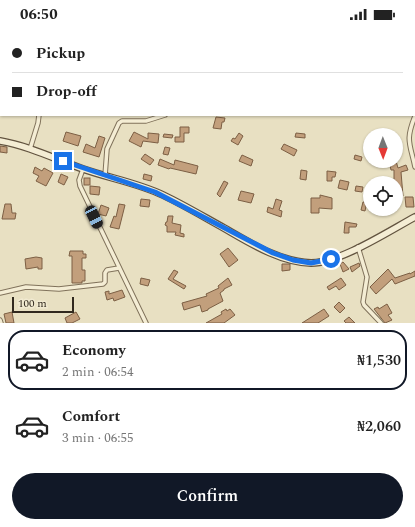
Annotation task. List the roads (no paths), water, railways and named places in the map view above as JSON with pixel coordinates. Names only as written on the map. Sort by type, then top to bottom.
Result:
[{"type":"main road","points":[[0,141],[18,144],[83,169],[147,188],[163,195],[245,240],[273,253],[293,260],[311,263],[331,259],[358,247],[415,217]]},
{"type":"street","points":[[30,149],[39,116]]},
{"type":"street","points":[[105,176],[107,149],[118,123],[122,121],[146,121],[162,116]]},
{"type":"street","points":[[415,116],[408,140],[415,167]]},
{"type":"street","points":[[83,169],[79,183],[146,323]]},
{"type":"street","points":[[358,247],[367,277],[363,302],[381,323]]},
{"type":"street","points":[[0,293],[26,287],[59,289],[103,284],[105,282],[105,273],[107,270],[119,268]]}]
